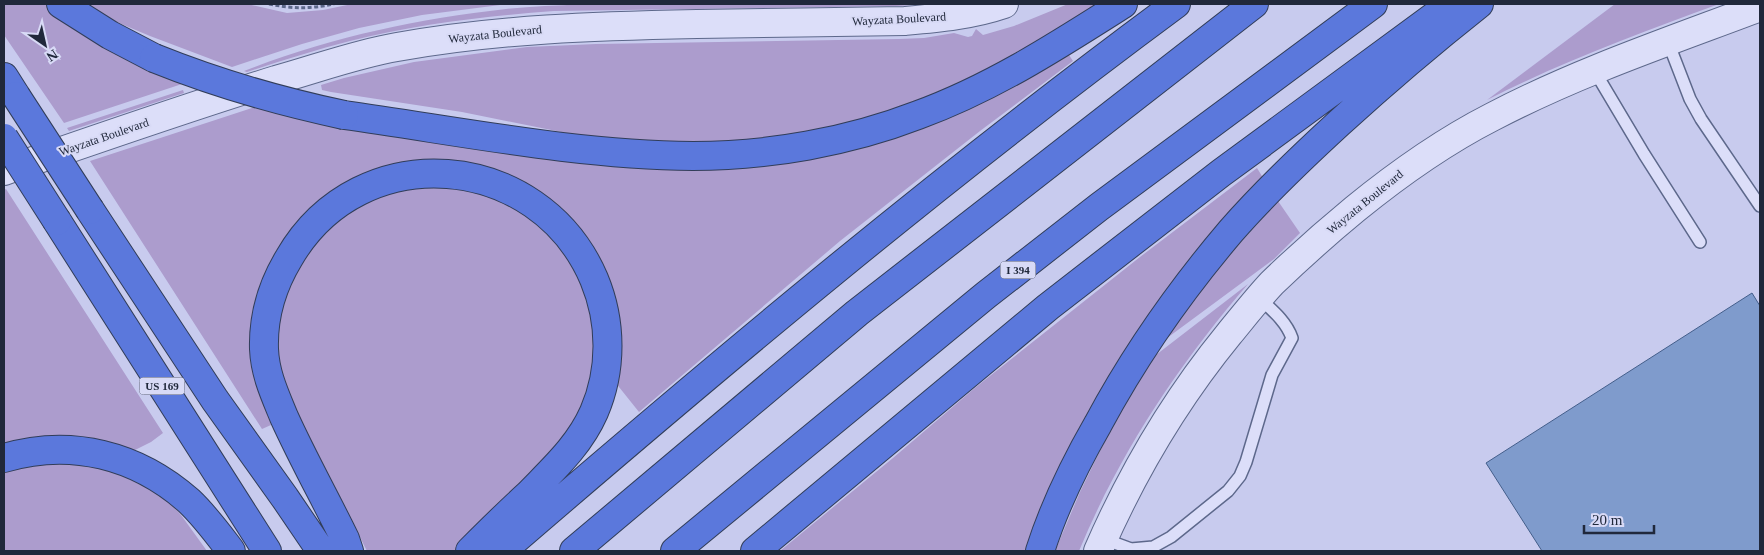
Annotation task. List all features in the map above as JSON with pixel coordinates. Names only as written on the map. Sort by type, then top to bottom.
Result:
[{"type":"highway","points":[[60,4],[110,35],[154,58],[198,76],[249,92],[344,115],[586,149],[663,155],[728,155],[804,146],[875,129],[918,116],[992,83],[1123,4]]},
{"type":"highway","points":[[502,551],[773,320],[882,231],[1025,118],[1176,4]]},
{"type":"highway","points":[[574,551],[857,313],[1254,4]]},
{"type":"highway","name":"I 394","points":[[675,551],[986,295],[1106,201],[1373,4]]},
{"type":"highway","points":[[755,551],[1048,306],[1267,138],[1451,4]]},
{"type":"highway","points":[[1040,551],[1065,489],[1087,443],[1112,398],[1164,316],[1231,231],[1264,195],[1314,146],[1389,78],[1480,4]]},
{"type":"highway","name":"US 169","points":[[10,86],[215,400],[321,551]]},
{"type":"highway","name":"US 169","points":[[4,138],[267,551]]},
{"type":"highway","points":[[349,551],[345,539],[299,450],[266,372],[264,351],[267,307],[274,286],[297,244],[314,223],[332,208],[354,193],[374,185],[401,177],[436,173],[460,175],[483,180],[528,200],[549,214],[577,247],[598,289],[606,317],[607,366],[601,394],[580,438],[564,460],[470,551]]},
{"type":"highway","points":[[4,458],[30,451],[71,449],[93,452],[123,461],[154,475],[190,502],[208,521],[231,551]]},
{"type":"street","name":"Wayzata Boulevard","points":[[4,171],[212,100],[394,47],[478,34],[530,29],[596,26],[905,21],[940,18],[1004,4]]},
{"type":"street","name":"Wayzata Boulevard","points":[[1101,545],[1130,482],[1170,413],[1199,372],[1259,298],[1328,231],[1408,167],[1452,139],[1492,117],[1594,70],[1760,7]]},
{"type":"lane","points":[[1668,42],[1690,99],[1701,119],[1760,206]]},
{"type":"lane","points":[[1594,70],[1644,154],[1700,242]]},
{"type":"lane","points":[[1101,545],[1131,549],[1153,547],[1171,537],[1228,491],[1240,476],[1272,375],[1292,338],[1289,329],[1281,319],[1259,298]]},
{"type":"path","points":[[270,4],[292,9],[334,4]]},
{"type":"shaded area","points":[[4,4],[45,4],[65,18],[185,83],[64,123],[4,35]]},
{"type":"shaded area","points":[[83,4],[247,4],[287,13],[323,10],[352,4],[508,4],[422,15],[359,28],[232,67],[119,23]]},
{"type":"shaded area","points":[[582,4],[928,4],[554,11],[503,15],[426,25],[375,35],[324,48],[247,72],[244,71],[308,49],[406,24],[506,9]]},
{"type":"shaded area","points":[[1068,4],[1107,4],[980,81],[827,132],[708,145],[581,136],[462,112],[331,92],[322,90],[321,85],[414,62],[527,47],[596,44],[899,39],[924,38],[954,33],[968,37],[972,36],[976,29],[983,35],[1014,26]]},
{"type":"shaded area","points":[[1615,4],[1719,4],[1572,61],[1487,100]]},
{"type":"shaded area","points":[[1067,52],[1073,61],[840,241],[639,412],[615,382],[605,277],[460,164],[308,218],[258,386],[271,425],[262,429],[90,161],[255,107],[732,164]]},
{"type":"shaded area","points":[[183,90],[184,93],[69,131],[67,128]]},
{"type":"shaded area","points":[[1257,168],[1265,181],[1030,551],[780,551],[976,387],[1140,257]]},
{"type":"shaded area","points":[[472,187],[526,211],[569,253],[594,310],[595,374],[579,419],[535,473],[455,551],[367,551],[284,387],[279,373],[277,330],[285,290],[311,244],[356,205],[398,188]]},
{"type":"shaded area","points":[[6,189],[163,433],[151,442],[129,453],[4,447],[4,190]]},
{"type":"shaded area","points":[[1278,201],[1300,233],[1274,259],[1163,341],[1204,283]]},
{"type":"shaded area","points":[[1248,284],[1198,346],[1153,410],[1113,479],[1079,551],[1055,551],[1080,492],[1122,407],[1152,358]]},
{"type":"shaded area","points":[[70,463],[107,469],[145,485],[167,499],[207,551],[4,551],[4,470],[32,464]]},
{"type":"building","points":[[1752,293],[1760,306],[1760,551],[1542,551],[1486,463]]}]
